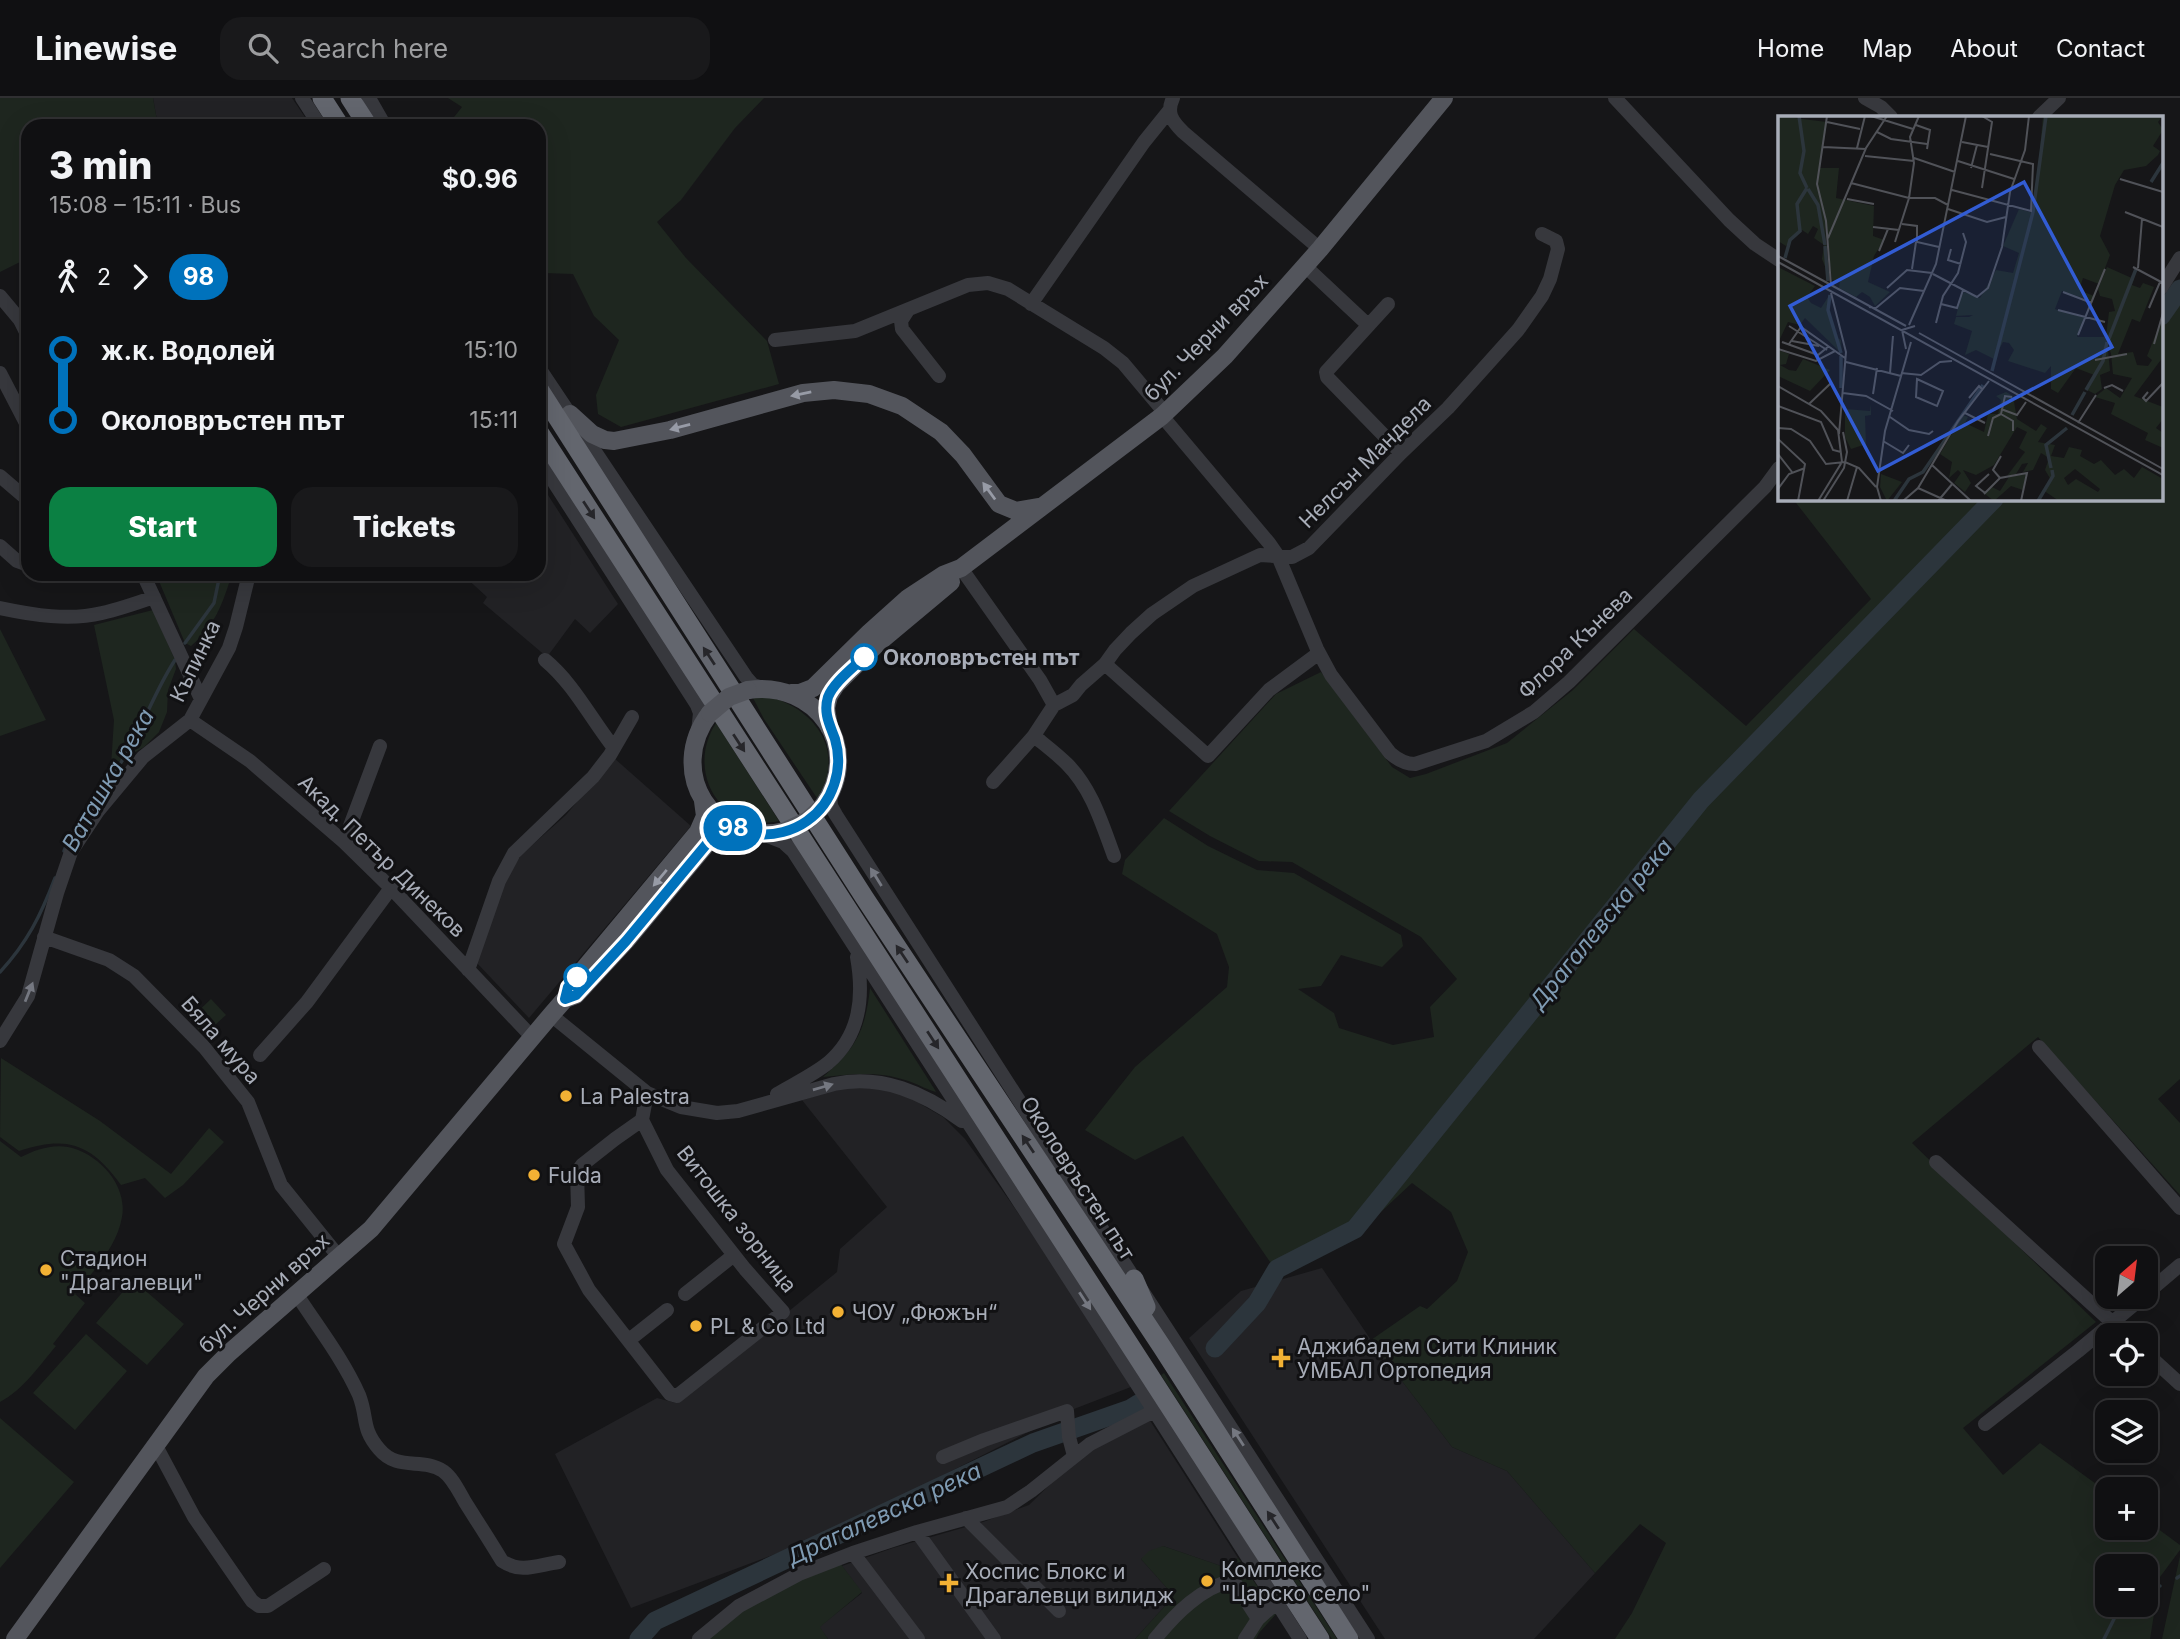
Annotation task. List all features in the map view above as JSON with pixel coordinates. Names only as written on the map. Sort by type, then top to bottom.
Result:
[{"type":"highway","points":[[322,98],[336,119]]},
{"type":"highway","points":[[350,98],[364,119]]},
{"type":"highway","name":"Околовръстен път","points":[[546,400],[857,886],[1162,1347],[1349,1639]]},
{"type":"highway","points":[[546,443],[1320,1639]]},
{"type":"highway","points":[[1066,1201],[1115,1248]]},
{"type":"highway","points":[[1041,1209],[1070,1278]]},
{"type":"highway","points":[[1134,1279],[1162,1347]]},
{"type":"highway","points":[[1156,1410],[1219,1480]]},
{"type":"main road","name":"бул. Черни връх","points":[[791,693],[813,688],[908,598],[943,575],[961,568],[1163,414],[1225,356],[1320,249],[1444,98]]},
{"type":"main road","points":[[570,414],[592,434],[614,441],[670,430],[803,393],[834,390],[861,393],[884,398],[931,423],[952,443],[994,499],[1004,507],[1020,511],[1048,503]]},
{"type":"main road","name":"бул. Черни връх","points":[[829,727],[829,696],[836,685],[878,643],[950,583],[961,568]]},
{"type":"main road","points":[[755,689],[791,693],[814,707],[829,727],[835,739],[838,760],[836,778],[826,801],[801,825],[785,831],[763,834],[735,828],[715,815],[703,801],[696,786],[692,751],[698,732],[709,713],[729,697],[755,689]]},
{"type":"main road","name":"бул. Черни връх","points":[[16,1639],[155,1444],[216,1366],[371,1229],[565,999],[568,987],[698,832],[705,816],[703,801]]},
{"type":"main road","name":"бул. Черни връх","points":[[565,999],[576,995],[626,941],[715,834],[735,828]]},
{"type":"street","points":[[302,98],[316,119]]},
{"type":"street","points":[[1615,98],[1729,220],[1755,244],[1778,259]]},
{"type":"street","points":[[1865,98],[1890,116]]},
{"type":"street","points":[[2040,116],[2059,98]]},
{"type":"street","points":[[373,101],[382,119]]},
{"type":"street","points":[[1171,105],[1172,121],[1183,132],[1320,249]]},
{"type":"street","points":[[1031,304],[1171,105]]},
{"type":"street","name":"Нелсън Мандела","points":[[993,782],[1034,736],[1054,705],[1069,698],[1105,664],[1131,633],[1175,597],[1260,555],[1292,557],[1309,548],[1448,408],[1525,320],[1542,296],[1556,261],[1558,244],[1542,234]]},
{"type":"street","points":[[2162,286],[2180,258]]},
{"type":"street","points":[[1305,266],[1368,325]]},
{"type":"street","name":"Флора Кънева","points":[[775,340],[855,331],[968,285],[988,283],[1008,289],[1114,355],[1133,374],[1260,530],[1278,556],[1331,675],[1390,753],[1401,761],[1415,764],[1486,741],[1534,712],[1569,682],[1765,487],[1778,469]]},
{"type":"street","points":[[0,296],[21,322]]},
{"type":"street","points":[[1388,304],[1326,372],[1327,377],[1401,453]]},
{"type":"street","points":[[908,310],[901,321],[902,329],[939,376]]},
{"type":"street","points":[[0,373],[21,414]]},
{"type":"street","points":[[546,378],[755,689]]},
{"type":"street","points":[[546,470],[698,705],[698,732]]},
{"type":"street","points":[[0,476],[21,494]]},
{"type":"street","points":[[0,546],[21,562]]},
{"type":"street","points":[[961,568],[1040,680],[1054,705]]},
{"type":"street","points":[[146,581],[201,699]]},
{"type":"street","name":"Къпинка","points":[[0,1041],[28,996],[71,852],[98,811],[143,757],[190,720],[229,648],[247,581]]},
{"type":"street","points":[[0,608],[64,617],[100,614],[154,597]]},
{"type":"street","points":[[1105,664],[1208,756],[1269,690],[1319,653]]},
{"type":"street","points":[[545,660],[572,688],[614,748]]},
{"type":"street","points":[[468,970],[499,881],[514,853],[593,777],[632,717]]},
{"type":"street","name":"Акад. Петър Динеков","points":[[190,720],[250,761],[344,842],[532,1037]]},
{"type":"street","points":[[1034,736],[1067,764],[1080,780],[1100,817],[1114,856]]},
{"type":"street","points":[[344,842],[380,746]]},
{"type":"street","name":"Околовръстен път","points":[[826,801],[1368,1639]]},
{"type":"street","points":[[763,834],[783,842],[793,851],[969,1126],[1156,1410],[1300,1639]]},
{"type":"street","points":[[260,1055],[307,1002],[391,888]]},
{"type":"street","name":"Бяла мура","points":[[44,937],[109,960],[134,976],[204,1047],[247,1102],[281,1185],[339,1257]]},
{"type":"street","points":[[758,1105],[827,1064],[849,1036],[860,1002],[861,989],[855,948]]},
{"type":"street","points":[[551,1015],[647,1093],[681,1107],[717,1113],[738,1111],[846,1081],[874,1081],[916,1093],[969,1126]]},
{"type":"street","points":[[2039,1047],[2180,1208]]},
{"type":"street","points":[[647,1093],[642,1120],[582,1165],[577,1172],[578,1207],[565,1237],[565,1248],[578,1266],[589,1290],[629,1340],[667,1310]]},
{"type":"street","name":"Витошка зорница","points":[[629,1340],[670,1394],[677,1396],[783,1312],[667,1170],[642,1120]]},
{"type":"street","points":[[1936,1161],[2112,1323],[2128,1309]]},
{"type":"street","points":[[685,1294],[734,1255]]},
{"type":"street","points":[[2158,1283],[2180,1265]]},
{"type":"street","points":[[297,1294],[345,1368],[359,1397],[369,1435],[387,1458],[395,1462],[430,1465],[446,1473],[502,1561],[513,1568],[530,1568],[559,1562]]},
{"type":"street","points":[[1985,1424],[2095,1337]]},
{"type":"street","points":[[2158,1364],[2180,1384]]},
{"type":"street","points":[[699,1639],[739,1606],[799,1574],[853,1553],[917,1532],[988,1514],[1013,1503],[1090,1444],[1156,1410]]},
{"type":"street","points":[[943,1457],[1067,1411],[1074,1456]]},
{"type":"street","points":[[155,1444],[194,1517],[252,1601],[259,1606],[268,1606],[324,1569]]},
{"type":"street","points":[[966,1518],[1059,1611]]},
{"type":"street","points":[[917,1532],[994,1639]]},
{"type":"street","points":[[853,1553],[918,1639]]},
{"type":"street","points":[[1155,1639],[1196,1596],[1216,1585],[1233,1580],[1258,1619]]},
{"type":"street","points":[[1245,1639],[1258,1619],[1277,1602]]},
{"type":"shaded area","points":[[0,98],[153,98],[157,119],[21,119],[21,262],[0,272]]},
{"type":"shaded area","points":[[153,98],[292,98],[306,119],[157,119]]},
{"type":"shaded area","points":[[448,98],[764,98],[735,128],[681,200],[657,222],[686,258],[767,341],[779,384],[621,427],[598,414],[596,395],[619,340],[594,316],[573,274],[546,273],[546,119],[453,119],[462,107]]},
{"type":"shaded area","points":[[2180,289],[2180,1079],[2158,1099],[2180,1123],[2180,1195],[2038,1037],[1912,1143],[2096,1322],[1963,1428],[2003,1475],[2040,1443],[2095,1483],[2095,1540],[2158,1540],[2158,1529],[2180,1545],[2180,1550],[2160,1577],[2158,1589],[2158,1554],[2095,1554],[2095,1617],[2154,1617],[2150,1639],[1615,1639],[1632,1613],[1666,1543],[1640,1524],[1595,1573],[1507,1471],[1452,1447],[1371,1340],[1420,1306],[1427,1309],[1457,1281],[1468,1252],[1451,1212],[1412,1183],[1352,1239],[1279,1275],[1183,1136],[1135,1160],[1085,1130],[1135,1067],[1227,987],[1229,967],[1217,934],[1122,874],[1125,860],[1164,818],[1208,846],[1257,870],[1294,873],[1401,935],[1403,946],[1382,967],[1341,955],[1321,986],[1298,989],[1334,1013],[1339,1028],[1393,1045],[1434,1037],[1430,1007],[1457,979],[1421,937],[1292,862],[1259,861],[1169,811],[1276,694],[1321,672],[1392,767],[1410,778],[1507,743],[1573,690],[1634,629],[1746,726],[1871,599],[1794,500],[2162,500],[2162,319]]},
{"type":"shaded area","points":[[546,492],[618,604],[590,633],[575,619],[547,657],[483,603],[487,597],[470,581],[546,581]]},
{"type":"shaded area","points":[[159,581],[230,581],[207,630],[191,646],[185,643]]},
{"type":"shaded area","points":[[153,610],[175,660],[176,669],[168,690],[167,712],[159,732],[144,747],[111,766],[114,720],[94,625]]},
{"type":"shaded area","points":[[0,629],[46,720],[0,736]]},
{"type":"shaded area","points":[[770,697],[801,712],[822,736],[828,765],[825,781],[817,798],[753,698]]},
{"type":"shaded area","points":[[716,723],[779,821],[758,822],[740,818],[725,808],[714,795],[704,760],[707,741]]},
{"type":"shaded area","points":[[614,758],[691,826],[529,1018],[476,962],[502,885],[521,855],[566,815]]},
{"type":"shaded area","points":[[870,988],[936,1092],[885,1075],[823,1077],[844,1057],[857,1038],[862,1028]]},
{"type":"shaded area","points":[[211,999],[226,1015],[204,1035],[190,1019]]},
{"type":"shaded area","points":[[1,1058],[100,1121],[171,1174],[209,1128],[224,1142],[183,1185],[165,1198],[145,1178],[121,1185],[99,1160],[77,1147],[51,1144],[19,1151],[0,1137]]},
{"type":"shaded area","points":[[844,1087],[883,1087],[912,1099],[943,1117],[965,1139],[1136,1385],[1074,1409],[823,1536],[631,1608],[555,1454],[657,1398],[676,1403],[837,1272],[840,1249],[887,1207],[802,1100]]},
{"type":"shaded area","name":"Стадион \"Драгалевци\"","points":[[0,1141],[21,1157],[55,1146],[79,1150],[100,1163],[108,1172],[120,1193],[123,1205],[115,1238],[75,1294],[85,1303],[37,1369],[16,1391],[0,1402]]},
{"type":"shaded area","points":[[1322,1268],[1371,1340],[1452,1447],[1507,1471],[1595,1573],[1534,1639],[1385,1639],[1189,1338],[1241,1291]]},
{"type":"shaded area","points":[[133,1280],[184,1324],[147,1365],[96,1323]]},
{"type":"shaded area","points":[[86,1334],[127,1371],[75,1430],[33,1393]]},
{"type":"shaded area","points":[[1164,1373],[1337,1639],[1332,1639],[1161,1375]]},
{"type":"shaded area","points":[[0,1418],[74,1482],[0,1568]]},
{"type":"shaded area","points":[[1149,1419],[1238,1558],[1224,1567],[1163,1546],[1141,1559],[1174,1596],[1135,1639],[828,1639],[819,1627],[862,1593],[842,1566],[1029,1505],[1092,1447]]},
{"type":"shaded area","name":"Комплекс \"Царско село\"","points":[[1163,1546],[1224,1567],[1238,1558],[1276,1614],[1256,1639],[1135,1639],[1174,1596],[1141,1559],[1149,1551]]},
{"type":"shaded area","points":[[2180,1556],[2180,1639],[2162,1639]]},
{"type":"shaded area","points":[[837,1559],[862,1592],[820,1627],[828,1639],[699,1639],[739,1606]]},
{"type":"waterway","name":"Драгалевска река","points":[[2162,315],[2180,289]]},
{"type":"waterway","name":"Драгалевска река","points":[[1215,1348],[1257,1303],[1277,1269],[1355,1229],[1701,800],[1993,500]]},
{"type":"waterway","name":"Ваташка река","points":[[185,643],[214,603],[219,581]]},
{"type":"waterway","name":"Ваташка река","points":[[64,851],[85,812],[128,751],[175,660]]},
{"type":"waterway","name":"Ваташка река","points":[[0,972],[32,928],[55,878]]},
{"type":"waterway","name":"Драгалевска река","points":[[639,1639],[655,1621],[1033,1443],[1138,1404]]},
{"type":"waterway","points":[[2104,1639],[2115,1617]]},
{"type":"bus line","name":"98","points":[[577,977],[568,987],[565,999],[576,995],[626,941],[715,834],[735,828],[746,832],[776,834],[801,825],[822,807],[834,786],[838,768],[838,752],[828,720],[829,696],[836,685],[864,657]]},
{"type":"place","name":"Околовръстен път","points":[[864,657]]},
{"type":"place","name":"La Palestra","points":[[566,1096]]},
{"type":"place","name":"Fulda","points":[[534,1175]]},
{"type":"place","name":"Стадион \"Драгалевци\"","points":[[46,1270]]},
{"type":"place","name":"ЧОУ „Фюжън“","points":[[838,1312]]},
{"type":"place","name":"PL & Co Ltd","points":[[696,1326]]},
{"type":"place","name":"Аджибадем Сити Клиник УМБАЛ Ортопедия","points":[[1281,1358]]},
{"type":"place","name":"Комплекс \"Царско село\"","points":[[1207,1581]]},
{"type":"place","name":"Хоспис Блокс и Драгалевци вилидж","points":[[949,1583]]}]
